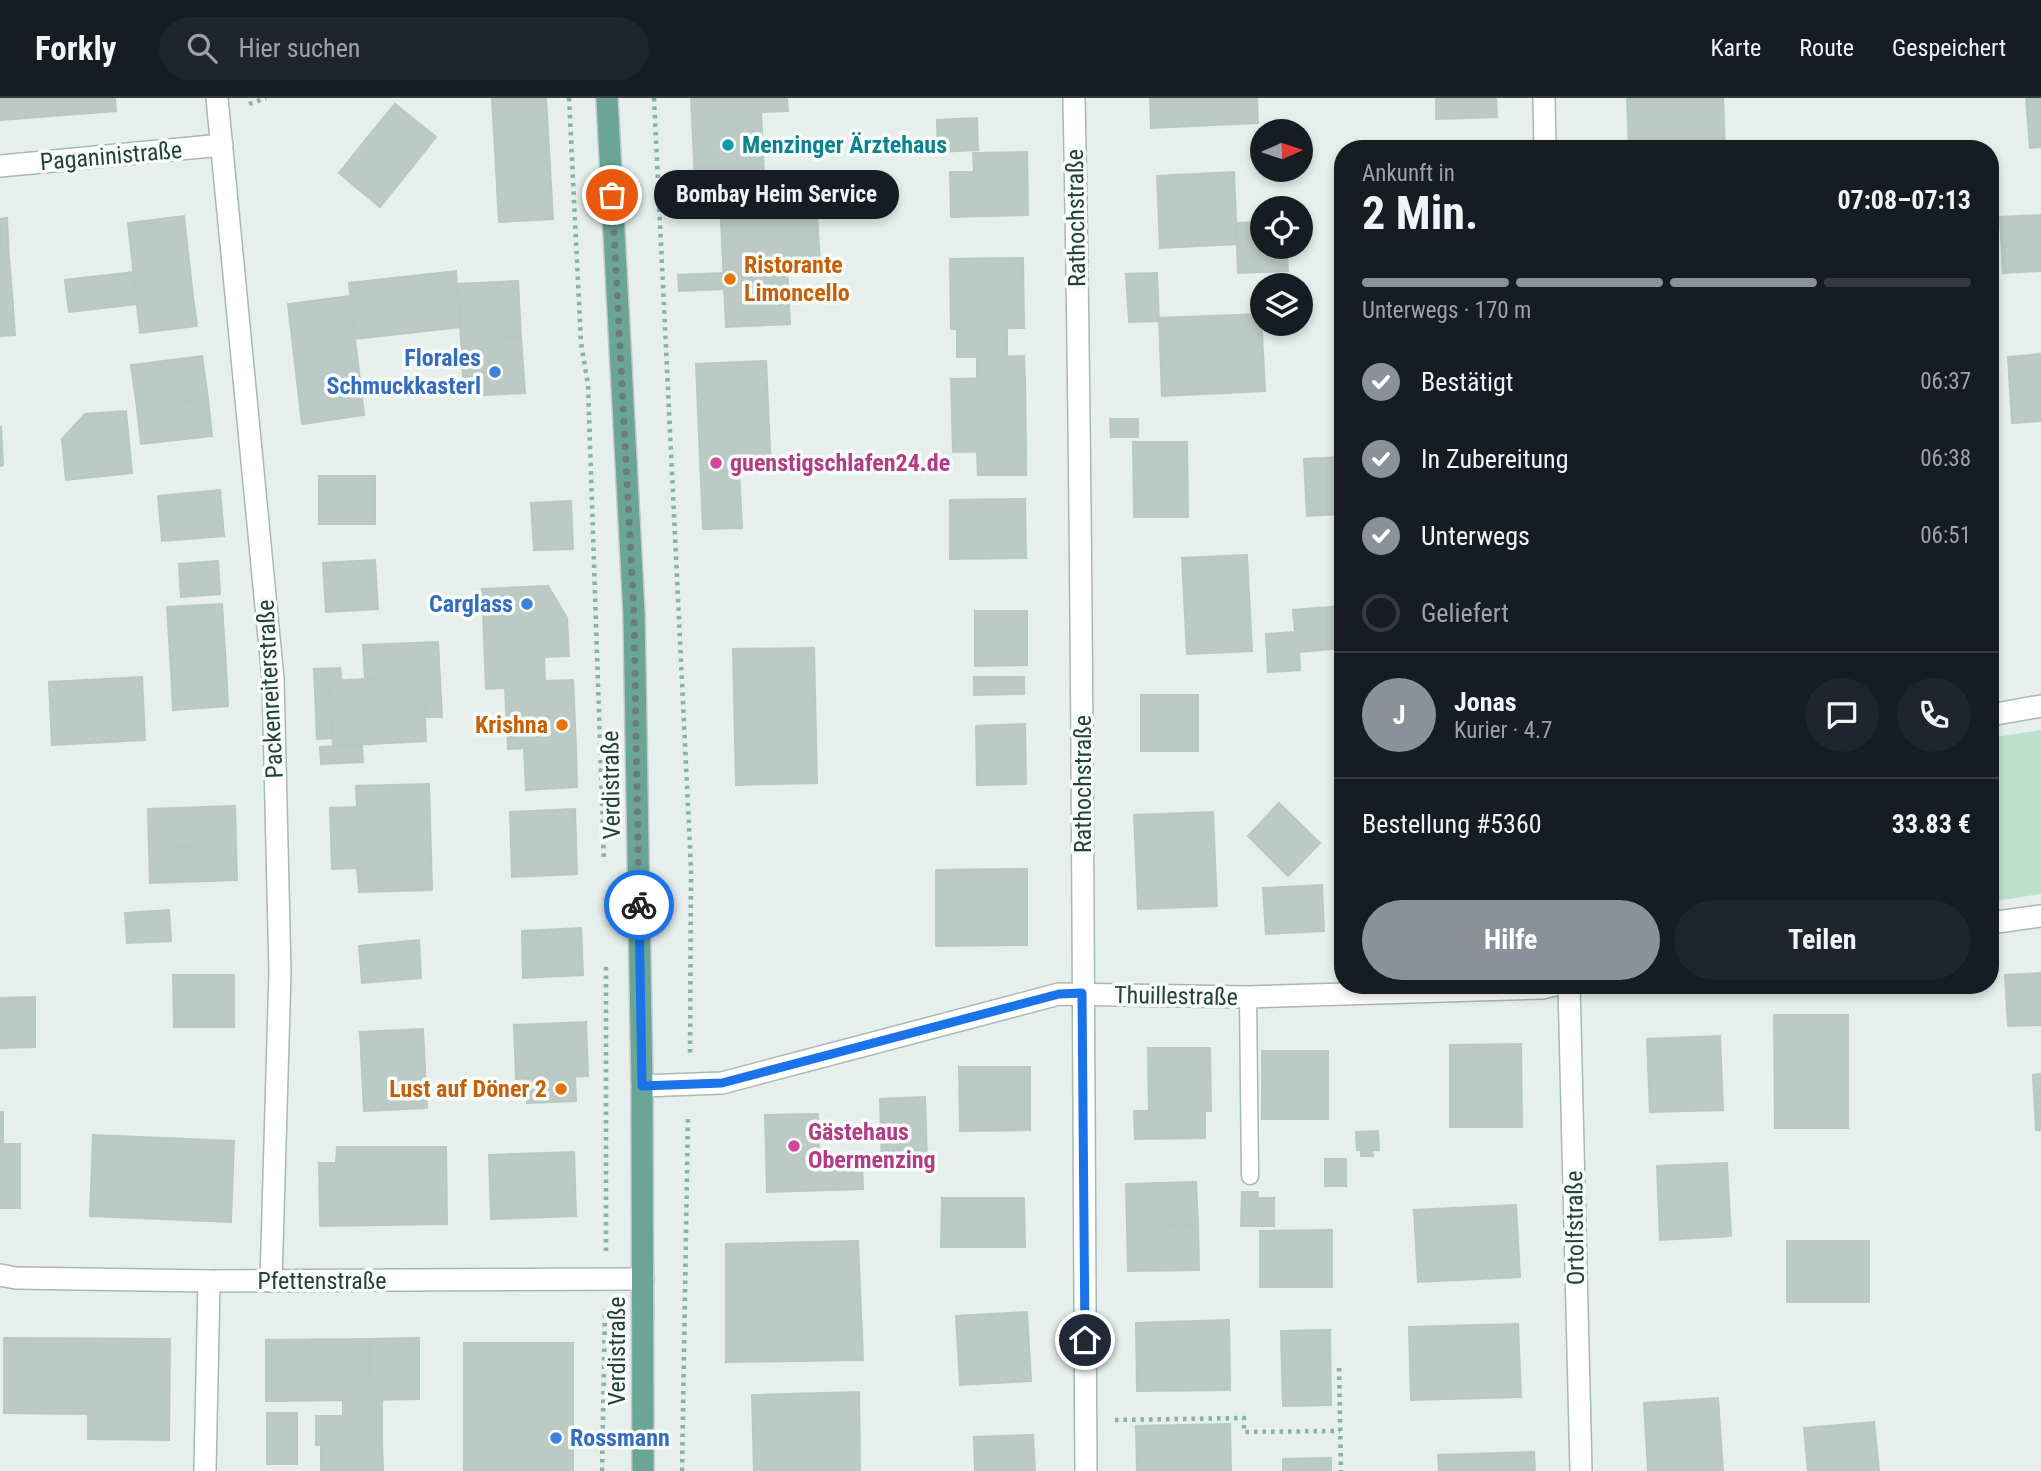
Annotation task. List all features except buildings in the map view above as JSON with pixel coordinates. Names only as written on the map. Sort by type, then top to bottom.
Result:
[{"type":"main road","name":"Verdistraße","points":[[607,98],[634,614],[642,1086],[643,1471]]},
{"type":"street","name":"Packenreiterstraße","points":[[217,98],[273,679],[280,972],[271,1281]]},
{"type":"street","name":"Rathochstraße","points":[[1074,98],[1083,699],[1082,993],[1086,1471]]},
{"type":"street","points":[[1544,98],[1545,140]]},
{"type":"street","name":"Paganinistraße","points":[[0,166],[222,145]]},
{"type":"street","points":[[1999,713],[2041,706]]},
{"type":"street","points":[[1999,922],[2041,916]]},
{"type":"street","name":"Thuillestraße","points":[[642,1086],[722,1083],[1059,994],[1248,997],[1346,994]]},
{"type":"street","name":"Ortolfstraße","points":[[1569,994],[1581,1471]]},
{"type":"street","name":"Pfettenstraße","points":[[0,1275],[16,1278],[209,1281],[643,1279]]},
{"type":"street","points":[[205,1471],[209,1281]]},
{"type":"lane","points":[[1248,997],[1251,1176]]},
{"type":"path","points":[[569,98],[570,165],[581,343],[588,385],[605,873]]},
{"type":"path","points":[[654,98],[691,869],[690,1084],[682,1471]]},
{"type":"path","points":[[602,1471],[606,1280],[606,955]]},
{"type":"path","points":[[1339,1368],[1340,1471]]},
{"type":"path","points":[[1086,1420],[1244,1419],[1244,1432],[1340,1431]]},
{"type":"green space","points":[[2041,730],[2041,894],[1999,901],[1999,737]]},
{"type":"way so far","points":[[612,195],[634,614],[639,905]]},
{"type":"place","name":"Menzinger Ärztehaus","points":[[728,145]]},
{"type":"place","name":"Bombay Heim Service","points":[[612,195]]},
{"type":"place","name":"Ristorante Limoncello","points":[[730,279]]},
{"type":"place","name":"Florales Schmuckkasterl","points":[[495,372]]},
{"type":"place","name":"guenstigschlafen24.de","points":[[716,463]]},
{"type":"place","name":"Carglass","points":[[527,604]]},
{"type":"place","name":"Krishna","points":[[562,725]]},
{"type":"place","name":"Lust auf Döner 2","points":[[561,1089]]},
{"type":"place","name":"Gästehaus Obermenzing","points":[[794,1146]]},
{"type":"place","name":"Rossmann","points":[[556,1438]]},
{"type":"route","points":[[639,905],[642,1086],[722,1083],[1059,994],[1082,993],[1085,1340]]}]
